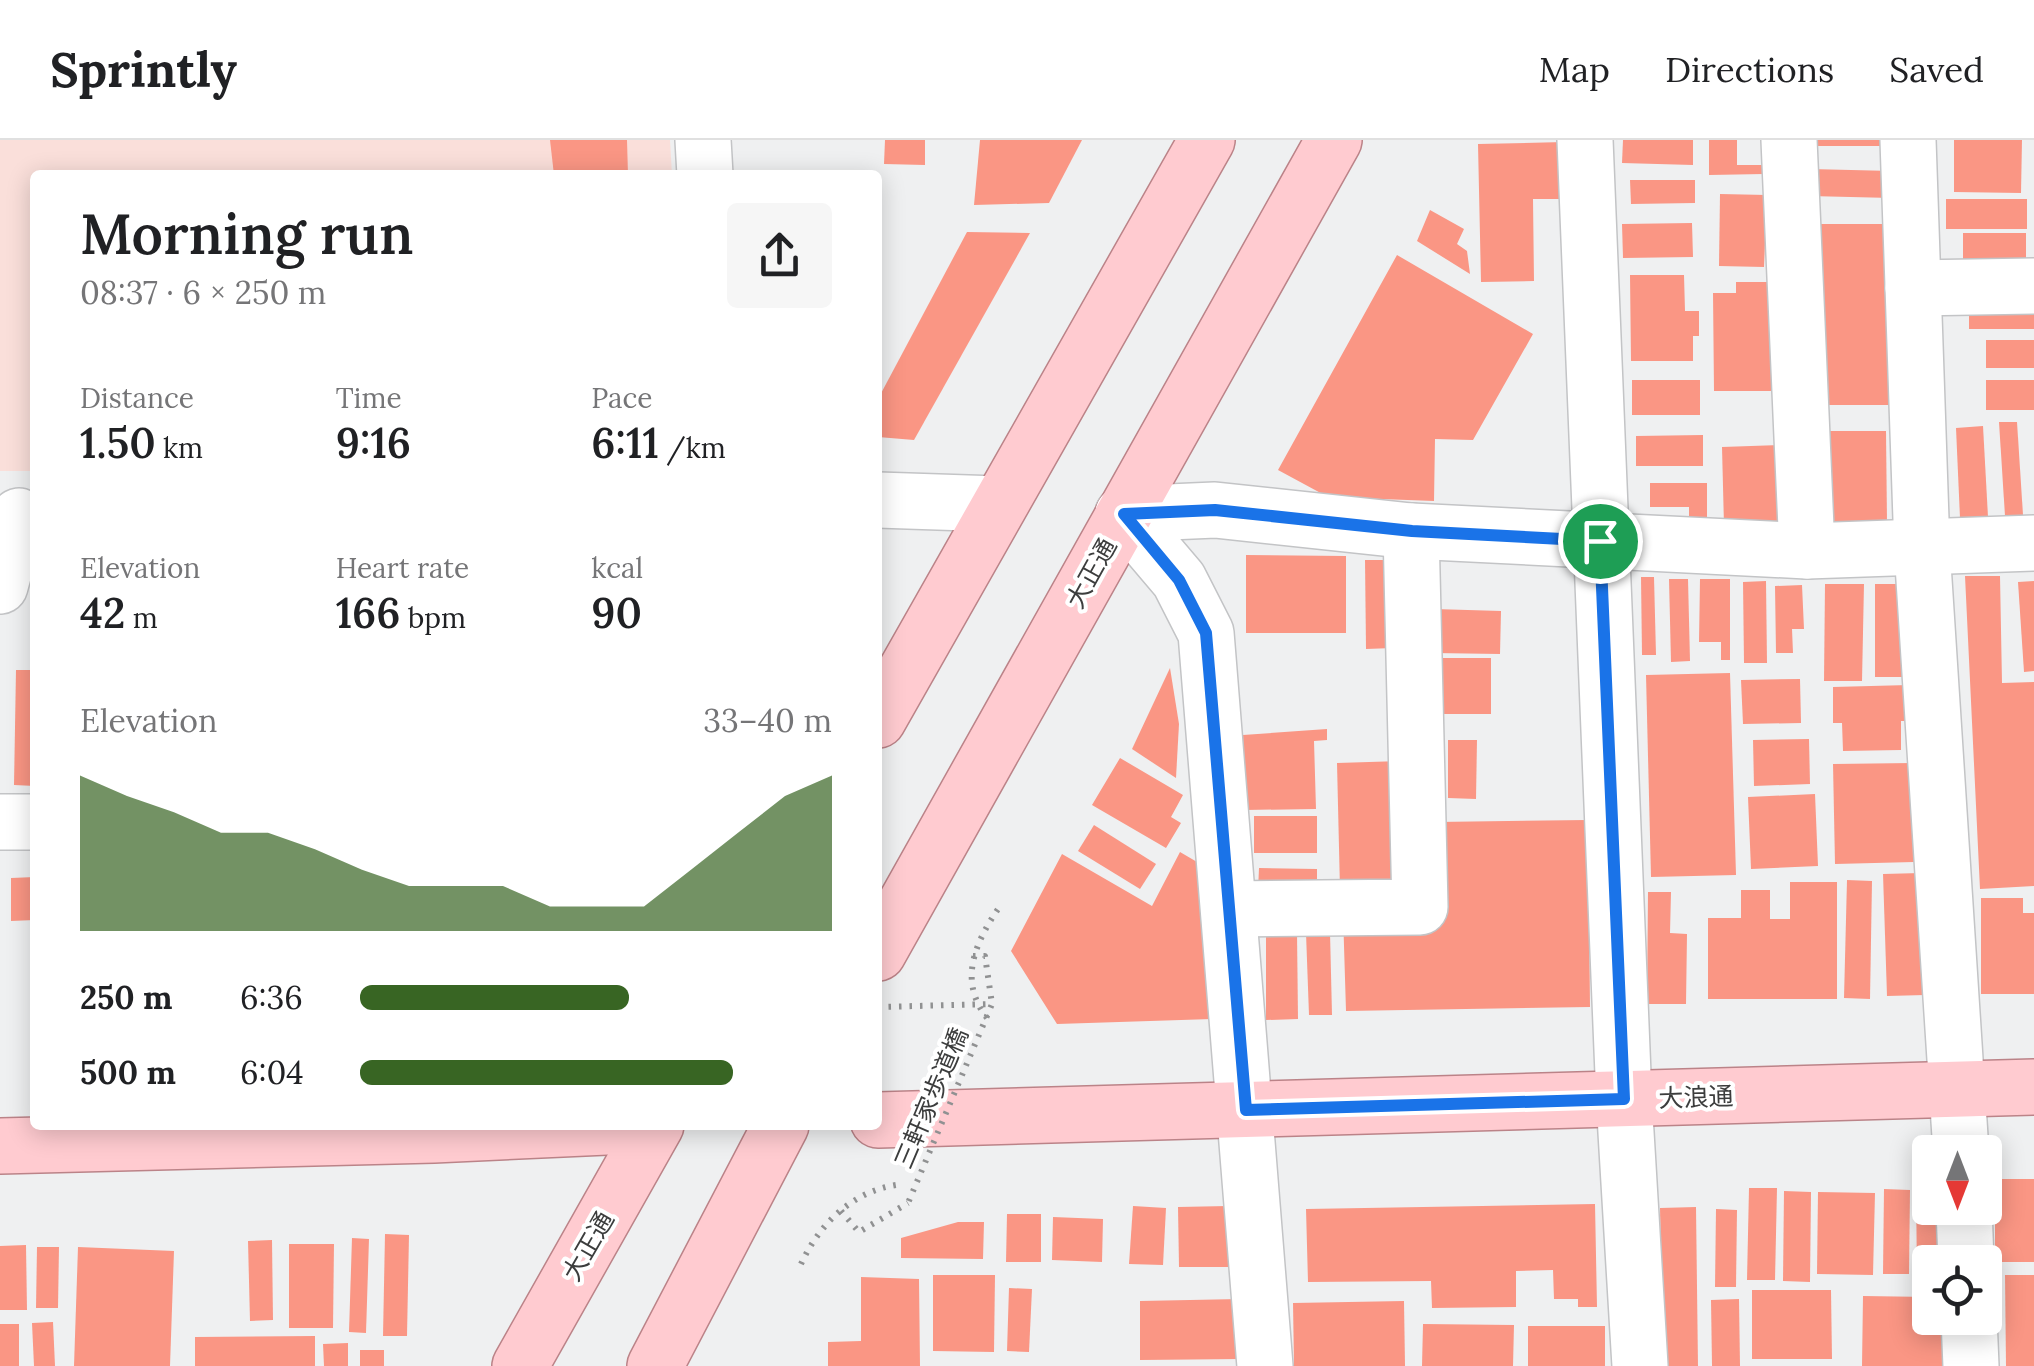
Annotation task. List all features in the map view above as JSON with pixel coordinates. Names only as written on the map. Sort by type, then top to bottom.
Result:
[{"type":"main road","points":[[882,713],[1207,140]]},
{"type":"main road","name":"大正通","points":[[882,946],[1334,140]]},
{"type":"main road","name":"大浪通","points":[[882,1120],[2034,1088]]},
{"type":"main road","points":[[0,1146],[419,1130]]},
{"type":"main road","name":"大正通","points":[[520,1366],[651,1130]]},
{"type":"main road","points":[[656,1366],[779,1130]]},
{"type":"street","points":[[703,140],[706,170]]},
{"type":"street","points":[[1586,140],[1624,1099],[1640,1366]]},
{"type":"street","points":[[1788,140],[1806,552]]},
{"type":"street","points":[[1908,140],[1922,549],[1960,1135]]},
{"type":"street","points":[[1913,288],[2034,286]]},
{"type":"street","points":[[882,500],[998,504]]},
{"type":"street","points":[[1124,514],[1215,510],[1412,531],[1806,552],[2034,543]]},
{"type":"street","points":[[1124,514],[1179,580],[1206,633],[1265,1366]]},
{"type":"street","points":[[0,586],[18,516]]},
{"type":"street","points":[[1229,909],[1420,907],[1412,531]]},
{"type":"street","points":[[0,822],[30,822]]},
{"type":"street","points":[[1970,1335],[1971,1366]]},
{"type":"path","points":[[986,1018],[973,996],[973,956],[998,909]]},
{"type":"path","points":[[973,956],[985,956],[992,1004]]},
{"type":"path","name":"三軒家歩道橋","points":[[841,1211],[858,1232],[908,1203],[992,1004],[882,1008]]},
{"type":"path","points":[[801,1264],[814,1238],[841,1211],[863,1196],[896,1185]]},
{"type":"shaded area","points":[[0,140],[670,140],[672,170],[30,170],[30,471],[0,471]]},
{"type":"building","points":[[550,140],[627,140],[628,170],[553,170]]},
{"type":"building","points":[[885,140],[925,140],[925,165],[884,164]]},
{"type":"building","points":[[980,140],[1082,140],[1049,203],[974,205]]},
{"type":"building","points":[[1623,140],[1693,140],[1693,165],[1622,163]]},
{"type":"building","points":[[1709,140],[1737,140],[1737,165],[1764,165],[1764,174],[1709,175]]},
{"type":"building","points":[[1812,140],[1886,140],[1886,146],[1812,146]]},
{"type":"building","points":[[1954,140],[2022,140],[2021,193],[1954,192]]},
{"type":"building","points":[[1564,142],[1565,199],[1533,199],[1534,281],[1481,282],[1478,144]]},
{"type":"building","points":[[1810,169],[1892,171],[1892,198],[1809,196]]},
{"type":"building","points":[[1630,180],[1695,180],[1695,203],[1631,204]]},
{"type":"building","points":[[1720,194],[1767,195],[1764,267],[1719,266]]},
{"type":"building","points":[[1946,199],[2027,199],[2027,229],[1946,229]]},
{"type":"building","points":[[1430,210],[1464,229],[1457,244],[1467,251],[1470,274],[1417,241]]},
{"type":"building","points":[[1692,223],[1693,257],[1623,258],[1622,224]]},
{"type":"building","points":[[1819,224],[1890,224],[1890,405],[1819,405]]},
{"type":"building","points":[[967,232],[1030,233],[914,440],[882,437],[882,391]]},
{"type":"building","points":[[1963,233],[2026,233],[2026,263],[1963,263]]},
{"type":"building","points":[[1397,255],[1533,334],[1473,440],[1435,439],[1434,501],[1328,497],[1278,470]]},
{"type":"building","points":[[1630,275],[1684,275],[1685,311],[1699,311],[1693,361],[1631,361]]},
{"type":"building","points":[[1736,282],[1777,282],[1778,391],[1714,391],[1713,293],[1736,293]]},
{"type":"building","points":[[1969,302],[2034,302],[2034,329],[1969,329]]},
{"type":"building","points":[[1986,340],[2034,340],[2034,368],[1986,368]]},
{"type":"building","points":[[1632,380],[1700,380],[1700,415],[1632,415]]},
{"type":"building","points":[[1986,380],[2034,380],[2034,410],[1986,410]]},
{"type":"building","points":[[1999,422],[2017,422],[2023,515],[2005,516]]},
{"type":"building","points":[[1983,426],[1988,517],[1960,518],[1956,428]]},
{"type":"building","points":[[1827,431],[1886,431],[1887,522],[1829,523]]},
{"type":"building","points":[[1703,435],[1703,466],[1636,466],[1636,436]]},
{"type":"building","points":[[1781,445],[1783,526],[1724,526],[1722,447]]},
{"type":"building","points":[[1650,483],[1707,483],[1707,520],[1689,520],[1689,507],[1650,507]]},
{"type":"building","points":[[1246,555],[1346,556],[1346,633],[1246,633]]},
{"type":"building","points":[[1365,560],[1391,560],[1393,648],[1366,649]]},
{"type":"building","points":[[1965,576],[2000,576],[2002,683],[2034,682],[2034,886],[1980,889]]},
{"type":"building","points":[[1641,577],[1654,577],[1656,655],[1642,655]]},
{"type":"building","points":[[1669,579],[1688,579],[1690,661],[1671,662]]},
{"type":"building","points":[[1700,579],[1730,579],[1730,660],[1721,660],[1721,642],[1699,642]]},
{"type":"building","points":[[1766,581],[1767,663],[1744,663],[1743,582]]},
{"type":"building","points":[[2034,581],[2034,671],[2024,672],[2018,582]]},
{"type":"building","points":[[1825,584],[1864,584],[1862,681],[1824,681]]},
{"type":"building","points":[[1875,584],[1904,584],[1904,677],[1875,677]]},
{"type":"building","points":[[1802,585],[1804,629],[1792,629],[1793,653],[1776,653],[1775,586]]},
{"type":"building","points":[[1434,609],[1501,611],[1500,654],[1433,653]]},
{"type":"building","points":[[1435,658],[1491,658],[1491,714],[1435,714]]},
{"type":"building","points":[[1170,668],[1179,724],[1176,778],[1132,749]]},
{"type":"building","points":[[16,670],[30,670],[30,786],[14,785]]},
{"type":"building","points":[[1730,673],[1736,875],[1651,877],[1646,675]]},
{"type":"building","points":[[1800,679],[1801,723],[1743,724],[1741,680]]},
{"type":"building","points":[[1909,685],[1910,721],[1901,721],[1901,750],[1843,751],[1842,723],[1833,723],[1833,687]]},
{"type":"building","points":[[1327,729],[1327,740],[1314,741],[1316,809],[1245,810],[1243,735]]},
{"type":"building","points":[[1809,739],[1810,784],[1754,786],[1753,740]]},
{"type":"building","points":[[1448,740],[1477,740],[1476,799],[1448,798]]},
{"type":"building","points":[[1120,758],[1183,795],[1171,817],[1181,823],[1166,848],[1092,805]]},
{"type":"building","points":[[1401,761],[1404,889],[1340,890],[1337,763]]},
{"type":"building","points":[[1912,763],[1914,862],[1835,864],[1833,764]]},
{"type":"building","points":[[1815,794],[1818,866],[1751,869],[1748,797]]},
{"type":"building","points":[[1254,816],[1317,816],[1317,853],[1254,853]]},
{"type":"building","points":[[1588,820],[1590,1007],[1346,1011],[1343,913],[1437,912],[1436,822]]},
{"type":"building","points":[[1094,825],[1156,864],[1140,889],[1078,851]]},
{"type":"building","points":[[1180,852],[1209,869],[1212,1019],[1057,1024],[1011,951],[1062,854],[1152,906]]},
{"type":"building","points":[[1259,868],[1317,869],[1317,892],[1258,891]]},
{"type":"building","points":[[1921,873],[1925,995],[1887,996],[1883,874]]},
{"type":"building","points":[[30,877],[30,920],[11,921],[11,878]]},
{"type":"building","points":[[1847,880],[1872,881],[1870,999],[1844,998]]},
{"type":"building","points":[[1790,882],[1837,882],[1837,999],[1708,999],[1708,918],[1741,918],[1741,890],[1770,890],[1770,919],[1790,919]]},
{"type":"building","points":[[1648,892],[1671,892],[1670,933],[1687,934],[1686,1004],[1647,1004]]},
{"type":"building","points":[[1981,898],[2023,898],[2023,913],[2034,913],[2034,994],[1981,994]]},
{"type":"building","points":[[1297,932],[1298,1019],[1266,1020],[1266,933]]},
{"type":"building","points":[[1330,932],[1332,1015],[1309,1015],[1306,933]]},
{"type":"building","points":[[2002,1179],[2034,1179],[2034,1262],[2002,1262],[2002,1245],[1995,1245],[1995,1225],[2002,1225]]},
{"type":"building","points":[[1749,1188],[1777,1188],[1775,1280],[1747,1280]]},
{"type":"building","points":[[1884,1189],[1910,1190],[1909,1274],[1883,1274]]},
{"type":"building","points":[[1784,1191],[1811,1192],[1810,1282],[1783,1281]]},
{"type":"building","points":[[1818,1192],[1875,1193],[1873,1275],[1817,1274]]},
{"type":"building","points":[[1595,1204],[1597,1307],[1578,1307],[1578,1299],[1554,1299],[1553,1270],[1516,1271],[1516,1307],[1432,1308],[1431,1281],[1308,1282],[1306,1209]]},
{"type":"building","points":[[1133,1206],[1166,1208],[1163,1265],[1129,1264]]},
{"type":"building","points":[[1228,1206],[1229,1267],[1179,1267],[1178,1207]]},
{"type":"building","points":[[1696,1207],[1698,1366],[1663,1366],[1660,1208]]},
{"type":"building","points":[[1716,1209],[1737,1210],[1736,1287],[1715,1287]]},
{"type":"building","points":[[1007,1214],[1041,1214],[1041,1262],[1006,1262]]},
{"type":"building","points":[[1053,1217],[1103,1219],[1102,1262],[1052,1260]]},
{"type":"building","points":[[958,1222],[984,1222],[983,1259],[901,1258],[901,1238]]},
{"type":"building","points":[[1916,1225],[1943,1225],[1943,1245],[1917,1245]]},
{"type":"building","points":[[385,1234],[409,1235],[407,1336],[383,1336]]},
{"type":"building","points":[[352,1238],[369,1239],[366,1333],[349,1332]]},
{"type":"building","points":[[272,1240],[273,1320],[250,1321],[248,1241]]},
{"type":"building","points":[[289,1244],[334,1244],[333,1328],[289,1328]]},
{"type":"building","points":[[26,1245],[27,1310],[0,1310],[0,1246]]},
{"type":"building","points":[[37,1247],[59,1247],[58,1308],[36,1308]]},
{"type":"building","points":[[78,1247],[174,1251],[170,1366],[74,1366]]},
{"type":"building","points":[[933,1275],[995,1275],[994,1352],[933,1351]]},
{"type":"building","points":[[2005,1275],[2034,1275],[2034,1366],[2006,1366]]},
{"type":"building","points":[[861,1277],[919,1279],[920,1366],[828,1366],[828,1342],[861,1341]]},
{"type":"building","points":[[1009,1288],[1032,1289],[1029,1352],[1007,1351]]},
{"type":"building","points":[[1752,1290],[1831,1290],[1832,1359],[1752,1359]]},
{"type":"building","points":[[1863,1296],[1912,1297],[1912,1335],[1948,1335],[1948,1366],[1862,1366]]},
{"type":"building","points":[[1240,1299],[1241,1359],[1140,1360],[1140,1301]]},
{"type":"building","points":[[1739,1299],[1740,1366],[1712,1366],[1711,1300]]},
{"type":"building","points":[[1404,1301],[1405,1366],[1294,1366],[1293,1303]]},
{"type":"building","points":[[53,1322],[55,1366],[34,1366],[32,1323]]},
{"type":"building","points":[[0,1324],[19,1324],[19,1366],[0,1366]]},
{"type":"building","points":[[1423,1324],[1514,1325],[1513,1366],[1422,1366]]},
{"type":"building","points":[[1528,1326],[1605,1326],[1605,1366],[1528,1366]]},
{"type":"building","points":[[315,1336],[315,1366],[195,1366],[195,1337]]},
{"type":"building","points":[[348,1343],[348,1366],[324,1366],[323,1344]]},
{"type":"building","points":[[360,1350],[384,1350],[384,1366],[360,1366]]},
{"type":"route","points":[[1215,510],[1412,531],[1600,541],[1624,1099],[1246,1110],[1206,633],[1179,580],[1124,514],[1215,510]]}]
